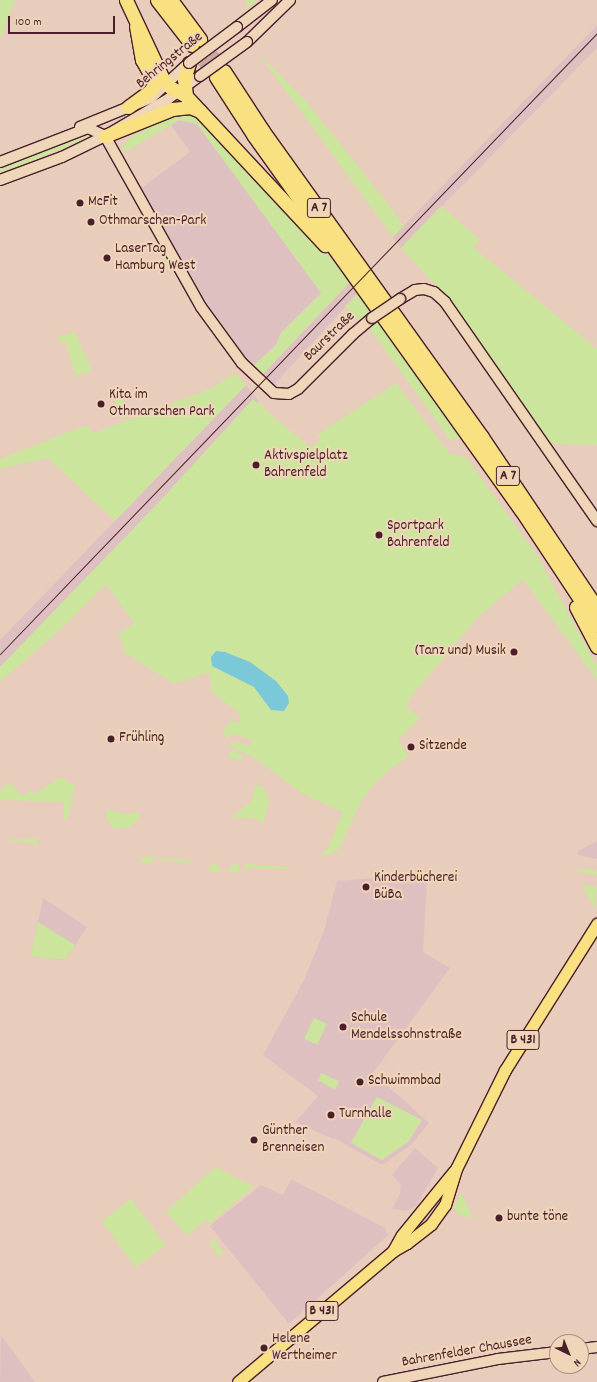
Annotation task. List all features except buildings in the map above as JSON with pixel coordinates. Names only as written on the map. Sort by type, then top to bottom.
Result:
[{"type":"highway","points":[[126,0],[166,84],[183,92],[204,113],[370,296]]},
{"type":"highway","points":[[157,0],[196,42],[171,0]]},
{"type":"highway","points":[[128,107],[150,91],[155,83],[142,60],[136,23]]},
{"type":"highway","points":[[183,92],[189,63]]},
{"type":"highway","name":"A 7","points":[[597,608],[482,437],[263,131],[220,74],[254,136],[370,296],[543,543],[597,625]]},
{"type":"highway","points":[[105,136],[178,107],[190,107],[204,113]]},
{"type":"highway","points":[[543,543],[597,647]]},
{"type":"main road","name":"Behringstraße","points":[[54,142],[99,117],[151,98],[189,63],[272,0]]},
{"type":"main road","name":"Behringstraße","points":[[0,180],[62,157],[105,136],[183,92],[200,76],[248,42],[290,0]]},
{"type":"main road","name":"Behringstraße","points":[[0,162],[88,128],[105,136]]},
{"type":"main road","name":"Baurstraße","points":[[105,136],[205,313],[242,363],[270,391],[283,395],[298,389],[353,334],[372,318],[415,290],[424,289],[434,292],[445,302],[597,520]]},
{"type":"main road","name":"B 431","points":[[393,1251],[402,1235],[413,1224],[456,1169],[516,1052],[597,924]]},
{"type":"main road","name":"B 431","points":[[238,1382],[393,1251],[407,1243],[432,1224],[447,1200],[456,1169]]},
{"type":"main road","points":[[432,1224],[434,1198]]},
{"type":"main road","points":[[407,1243],[413,1224]]},
{"type":"main road","name":"Bahrenfelder Chaussee","points":[[383,1382],[498,1359],[549,1353]]},
{"type":"main road","name":"B 431","points":[[244,1382],[251,1371]]},
{"type":"shaded area","points":[[597,25],[597,48],[401,248],[393,237]]},
{"type":"shaded area","points":[[179,120],[197,124],[322,293],[281,333],[276,345],[252,367],[202,302],[141,188],[190,152],[171,125]]},
{"type":"shaded area","points":[[351,281],[359,292],[272,387],[261,376]]},
{"type":"shaded area","points":[[246,385],[259,401],[0,674],[0,640]]},
{"type":"shaded area","points":[[597,841],[597,859],[578,855],[578,851]]},
{"type":"shaded area","name":"Schule Mendelssohnstraße","points":[[378,878],[427,881],[423,952],[450,968],[373,1073],[429,1123],[411,1145],[382,1165],[334,1138],[333,1139],[295,1122],[318,1096],[263,1055],[303,982],[324,931],[337,881]]},
{"type":"shaded area","points":[[43,898],[87,927],[65,960],[31,956]]},
{"type":"shaded area","points":[[415,1148],[438,1168],[416,1206],[406,1211],[392,1209],[400,1194],[401,1185],[392,1175]]},
{"type":"shaded area","points":[[291,1179],[385,1228],[388,1235],[289,1324],[210,1226],[261,1185],[283,1195]]},
{"type":"shaded area","points":[[1,1335],[35,1382],[0,1382]]},
{"type":"green space","points":[[0,0],[15,0],[0,39]]},
{"type":"green space","points":[[245,0],[258,0],[247,8]]},
{"type":"green space","points":[[258,53],[306,101],[385,200],[404,226],[393,237]]},
{"type":"green space","points":[[179,112],[197,116],[209,124],[351,281],[261,376],[252,367],[276,345],[281,333],[321,293],[197,124],[179,120],[123,153],[122,149],[130,138]]},
{"type":"green space","points":[[88,132],[89,136],[59,150],[0,173],[0,170]]},
{"type":"green space","points":[[441,206],[480,240],[473,247],[597,349],[597,445],[552,444],[543,439],[446,297],[401,248]]},
{"type":"green space","points":[[168,253],[174,264],[155,269],[161,264]]},
{"type":"green space","points":[[359,292],[465,439],[450,440],[370,329],[345,306]]},
{"type":"green space","points":[[75,332],[92,371],[75,375],[65,341],[59,342],[58,337]]},
{"type":"green space","points":[[235,373],[246,385],[115,521],[48,458],[0,469],[0,459],[86,425],[94,433],[214,387]]},
{"type":"green space","points":[[396,383],[450,454],[466,457],[536,554],[597,666],[597,680],[523,579],[477,618],[410,698],[406,706],[420,719],[398,739],[409,757],[391,768],[371,787],[360,804],[338,850],[327,855],[320,854],[327,850],[343,812],[303,794],[253,757],[233,748],[230,742],[251,746],[251,739],[231,734],[227,739],[223,731],[231,721],[241,722],[238,712],[212,692],[209,672],[175,684],[125,653],[119,634],[134,623],[106,584],[61,629],[0,682],[0,667],[159,502],[253,399],[257,403],[259,401],[268,412],[310,447],[321,440],[317,435]]},
{"type":"green space","points":[[122,396],[130,415],[122,419],[114,400]]},
{"type":"green space","points":[[231,750],[243,755],[240,762],[228,756]]},
{"type":"green space","points":[[61,777],[75,786],[67,820],[64,820],[64,802],[0,800],[0,791],[9,782],[23,796],[30,790],[35,794]]},
{"type":"green space","points":[[255,785],[263,787],[268,796],[269,803],[263,824],[256,819],[233,817],[252,800]]},
{"type":"green space","points":[[107,810],[127,814],[139,812],[140,817],[130,827],[114,829],[106,817]]},
{"type":"green space","points":[[38,839],[37,844],[4,840]]},
{"type":"green space","points":[[153,856],[152,864],[140,862],[145,857]]},
{"type":"green space","points":[[159,857],[190,861],[190,864],[159,859]]},
{"type":"green space","points":[[211,862],[218,866],[221,872],[210,872]]},
{"type":"green space","points":[[234,864],[239,864],[238,873],[228,872]]},
{"type":"green space","points":[[244,864],[290,867],[287,869],[246,868]]},
{"type":"green space","points":[[580,868],[597,871],[597,875],[574,871]]},
{"type":"green space","points":[[582,886],[597,887],[595,901],[597,903],[594,908]]},
{"type":"green space","points":[[38,922],[75,945],[65,960],[31,956]]},
{"type":"green space","points":[[314,1018],[327,1024],[317,1045],[304,1039]]},
{"type":"green space","points":[[321,1073],[339,1081],[335,1090],[318,1080]]},
{"type":"green space","points":[[377,1097],[422,1120],[408,1142],[382,1160],[351,1143]]},
{"type":"green space","points":[[215,1167],[254,1187],[209,1224],[206,1220],[187,1235],[166,1212]]},
{"type":"green space","points":[[461,1192],[473,1218],[459,1215],[454,1207]]},
{"type":"green space","points":[[131,1199],[166,1245],[136,1268],[101,1221]]},
{"type":"green space","points":[[214,1239],[224,1253],[219,1256],[209,1243]]},
{"type":"water","points":[[216,651],[225,652],[250,662],[276,681],[288,696],[289,703],[284,711],[271,710],[254,687],[212,666],[211,657]]},
{"type":"tunnel","points":[[200,39],[224,71]]},
{"type":"tunnel","points":[[192,45],[216,77]]},
{"type":"tram line","points":[[0,654],[597,33]]},
{"type":"place","name":"McFit","points":[[80,203]]},
{"type":"place","name":"Othmarschen-Park","points":[[91,222]]},
{"type":"place","name":"LaserTag Hamburg West","points":[[107,258]]},
{"type":"place","name":"Kita im Othmarschen Park","points":[[101,404]]},
{"type":"place","name":"Aktivspielplatz Bahrenfeld","points":[[256,465]]},
{"type":"place","name":"Sportpark Bahrenfeld","points":[[379,535]]},
{"type":"place","name":"(Tanz und) Musik","points":[[514,652]]},
{"type":"place","name":"Frühling","points":[[111,739]]},
{"type":"place","name":"Sitzende","points":[[411,747]]},
{"type":"place","name":"Kinderbücherei BüBa","points":[[366,887]]},
{"type":"place","name":"Schule Mendelssohnstraße","points":[[343,1027]]},
{"type":"place","name":"Schwimmbad","points":[[360,1082]]},
{"type":"place","name":"Turnhalle","points":[[331,1115]]},
{"type":"place","name":"Günther Brenneisen","points":[[254,1140]]},
{"type":"place","name":"bunte töne","points":[[499,1218]]},
{"type":"place","name":"Helene Wertheimer","points":[[264,1348]]}]
